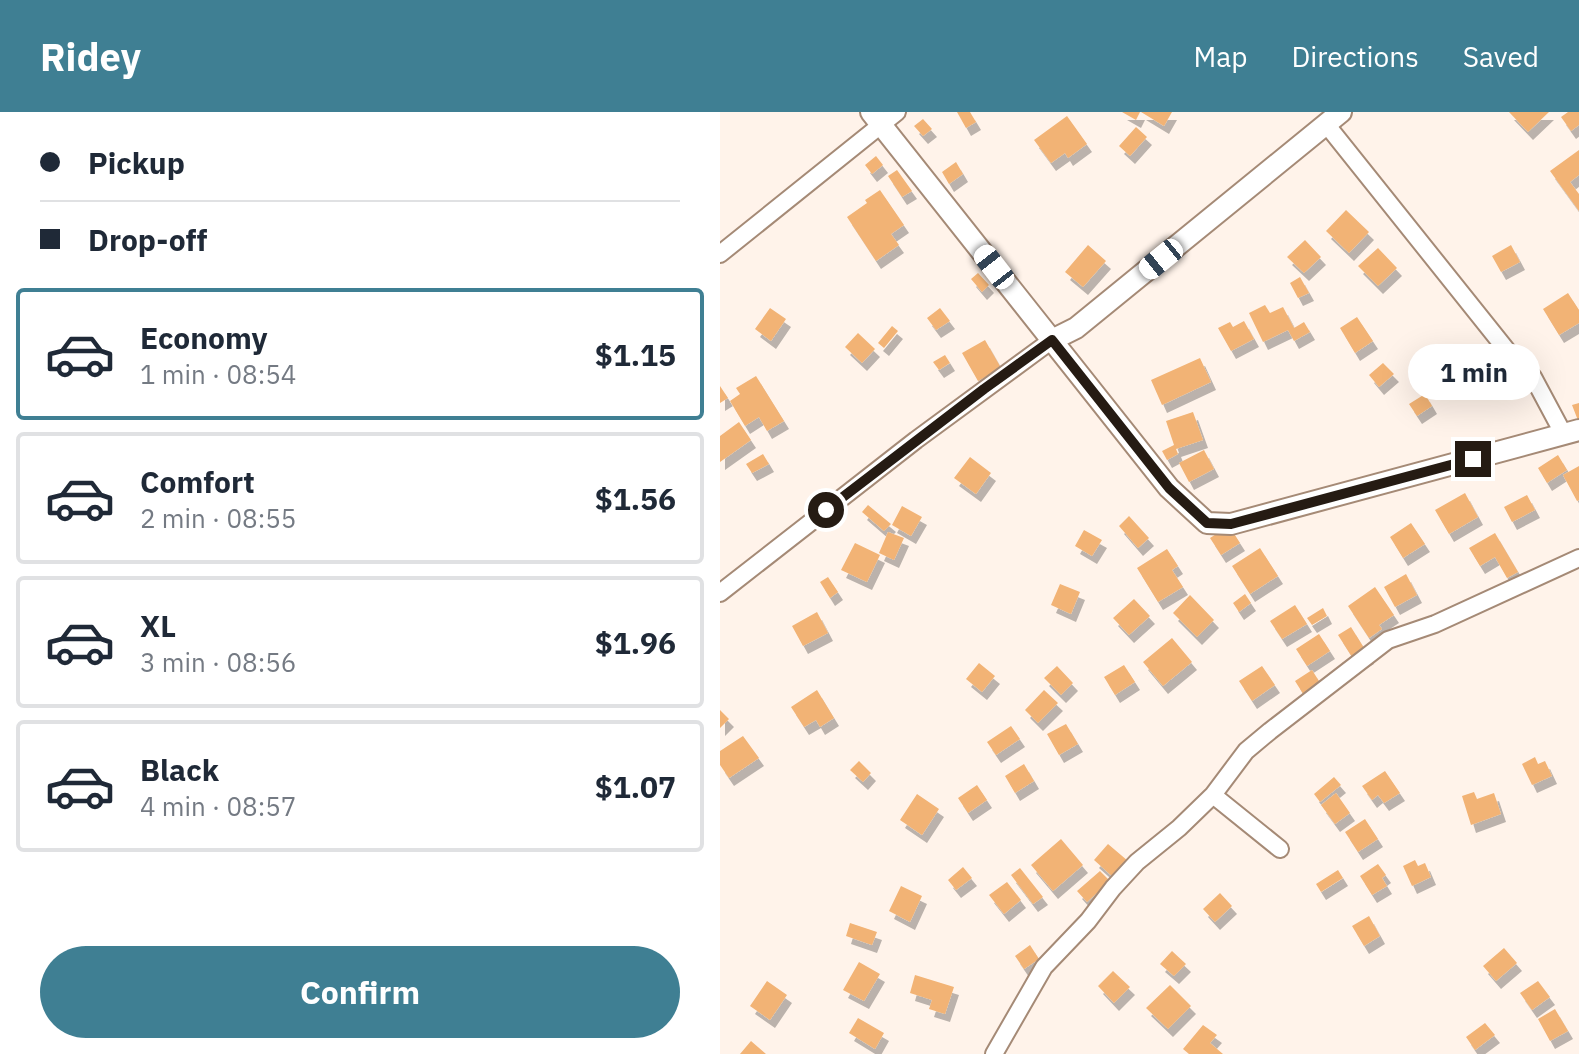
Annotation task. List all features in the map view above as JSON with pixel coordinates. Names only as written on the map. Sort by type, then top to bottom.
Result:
[{"type":"street","points":[[720,254],[883,116],[1052,340],[1169,488],[1207,523],[1231,524],[1572,433],[1533,377],[1517,363],[1334,118],[1076,328],[1052,340],[927,431],[720,593]]},
{"type":"street","points":[[994,1054],[1044,967],[1088,921],[1137,862],[1213,795],[1246,751],[1388,640],[1435,624],[1579,558]]},
{"type":"street","points":[[1213,795],[1280,849]]},
{"type":"building","points":[[957,112],[970,112],[976,122],[966,128]]},
{"type":"building","points":[[1122,112],[1140,112],[1136,120]]},
{"type":"building","points":[[1141,112],[1172,112],[1164,126]]},
{"type":"building","points":[[1509,112],[1549,112],[1528,132]]},
{"type":"building","points":[[1568,112],[1579,112],[1579,125],[1571,131],[1561,117]]},
{"type":"building","points":[[1067,116],[1087,144],[1068,158],[1065,153],[1051,163],[1034,140]]},
{"type":"building","points":[[923,119],[932,129],[923,136],[914,126]]},
{"type":"building","points":[[1136,127],[1147,137],[1130,156],[1119,146]]},
{"type":"building","points":[[1579,150],[1579,175],[1570,182],[1579,194],[1579,211],[1550,171]]},
{"type":"building","points":[[876,156],[883,165],[872,174],[865,165]]},
{"type":"building","points":[[956,162],[963,174],[949,184],[942,172]]},
{"type":"building","points":[[897,170],[912,191],[902,197],[888,176]]},
{"type":"building","points":[[880,190],[904,225],[891,234],[899,245],[876,261],[847,217]]},
{"type":"building","points":[[1346,210],[1369,232],[1349,253],[1326,231]]},
{"type":"building","points":[[1305,240],[1321,257],[1304,273],[1287,257]]},
{"type":"building","points":[[1088,245],[1106,261],[1083,287],[1065,272]]},
{"type":"building","points":[[1511,245],[1520,262],[1501,272],[1492,256]]},
{"type":"building","points":[[1378,248],[1397,268],[1378,286],[1358,266]]},
{"type":"building","points":[[978,273],[989,285],[982,292],[971,279]]},
{"type":"building","points":[[1300,277],[1309,293],[1298,298],[1290,283]]},
{"type":"building","points":[[1568,293],[1579,310],[1579,323],[1559,335],[1543,309]]},
{"type":"building","points":[[1265,305],[1270,313],[1283,307],[1294,328],[1304,322],[1310,332],[1294,341],[1288,330],[1263,342],[1249,313]]},
{"type":"building","points":[[770,308],[786,319],[771,341],[755,329]]},
{"type":"building","points":[[940,308],[950,321],[936,330],[927,318]]},
{"type":"building","points":[[1357,317],[1373,341],[1355,353],[1340,328]]},
{"type":"building","points":[[1244,321],[1254,339],[1231,351],[1218,328],[1230,322],[1233,327]]},
{"type":"building","points":[[892,326],[898,331],[884,348],[878,343]]},
{"type":"building","points":[[858,333],[875,349],[862,363],[845,347]]},
{"type":"building","points":[[985,340],[1001,368],[978,381],[962,353]]},
{"type":"building","points":[[1483,349],[1496,366],[1473,384],[1459,367]]},
{"type":"building","points":[[945,355],[950,363],[939,370],[933,362]]},
{"type":"building","points":[[1200,358],[1211,382],[1162,405],[1151,380]]},
{"type":"building","points":[[1383,363],[1394,374],[1379,387],[1369,375]]},
{"type":"building","points":[[756,376],[784,421],[767,431],[759,417],[745,426],[730,401],[740,394],[736,388]]},
{"type":"building","points":[[720,386],[728,398],[720,403]]},
{"type":"building","points":[[1425,394],[1432,406],[1417,416],[1409,404]]},
{"type":"building","points":[[1579,403],[1579,423],[1572,405]]},
{"type":"building","points":[[1193,412],[1203,440],[1176,449],[1178,454],[1167,460],[1162,451],[1174,445],[1166,421]]},
{"type":"building","points":[[739,422],[751,440],[720,462],[720,436]]},
{"type":"building","points":[[1204,450],[1214,469],[1189,482],[1179,463]]},
{"type":"building","points":[[763,454],[769,464],[752,473],[746,464]]},
{"type":"building","points":[[1558,455],[1567,470],[1547,483],[1538,468]]},
{"type":"building","points":[[970,457],[991,473],[976,494],[954,478]]},
{"type":"building","points":[[1579,466],[1579,500],[1577,501],[1563,475]]},
{"type":"building","points":[[1465,493],[1478,517],[1449,534],[1435,510]]},
{"type":"building","points":[[1527,495],[1535,510],[1512,522],[1504,507]]},
{"type":"building","points":[[868,505],[891,524],[884,531],[862,512]]},
{"type":"building","points":[[902,506],[922,517],[911,536],[892,525]]},
{"type":"building","points":[[1129,516],[1149,538],[1138,548],[1119,526]]},
{"type":"building","points":[[1411,523],[1425,544],[1403,558],[1390,537]]},
{"type":"building","points":[[1229,526],[1240,543],[1221,555],[1210,538]]},
{"type":"building","points":[[1084,530],[1102,540],[1092,556],[1075,546]]},
{"type":"building","points":[[888,532],[904,538],[894,560],[879,553]]},
{"type":"building","points":[[1495,533],[1518,572],[1507,578],[1495,557],[1480,566],[1469,548]]},
{"type":"building","points":[[855,543],[880,555],[867,582],[841,570]]},
{"type":"building","points":[[1260,548],[1278,576],[1250,594],[1232,566]]},
{"type":"building","points":[[1167,549],[1178,566],[1172,570],[1183,587],[1158,602],[1137,568]]},
{"type":"building","points":[[1406,574],[1417,595],[1395,607],[1384,587]]},
{"type":"building","points":[[828,577],[838,592],[830,598],[820,582]]},
{"type":"building","points":[[1060,584],[1080,592],[1071,614],[1051,605]]},
{"type":"building","points":[[1375,587],[1394,615],[1379,625],[1382,629],[1369,638],[1348,606]]},
{"type":"building","points":[[1245,594],[1251,603],[1239,612],[1233,603]]},
{"type":"building","points":[[1190,595],[1214,620],[1197,637],[1173,613]]},
{"type":"building","points":[[1134,599],[1150,616],[1129,635],[1113,618]]},
{"type":"building","points":[[1295,605],[1307,624],[1282,639],[1270,621]]},
{"type":"building","points":[[1323,608],[1327,616],[1312,625],[1307,618]]},
{"type":"building","points":[[817,612],[828,633],[803,646],[792,626]]},
{"type":"building","points":[[1351,627],[1369,656],[1346,670],[1342,663],[1352,657],[1338,635]]},
{"type":"building","points":[[1319,634],[1330,651],[1307,666],[1296,649]]},
{"type":"building","points":[[1172,638],[1192,662],[1163,686],[1143,662]]},
{"type":"building","points":[[979,663],[995,676],[982,692],[966,679]]},
{"type":"building","points":[[1124,665],[1135,682],[1115,695],[1104,677]]},
{"type":"building","points":[[1057,666],[1073,683],[1061,695],[1044,678]]},
{"type":"building","points":[[1262,666],[1275,685],[1252,701],[1239,681]]},
{"type":"building","points":[[1312,670],[1324,689],[1307,700],[1295,681]]},
{"type":"building","points":[[817,690],[834,718],[820,727],[816,720],[804,727],[791,707]]},
{"type":"building","points":[[1044,690],[1058,703],[1038,723],[1025,710]]},
{"type":"building","points":[[720,710],[729,719],[720,728]]},
{"type":"building","points":[[1066,724],[1078,744],[1059,755],[1047,734]]},
{"type":"building","points":[[1011,726],[1020,739],[996,755],[987,742]]},
{"type":"building","points":[[743,736],[759,758],[729,778],[720,765],[720,751]]},
{"type":"building","points":[[1535,757],[1538,764],[1545,761],[1552,776],[1532,785],[1522,764]]},
{"type":"building","points":[[859,761],[871,773],[863,782],[850,770]]},
{"type":"building","points":[[1024,764],[1034,781],[1015,793],[1005,776]]},
{"type":"building","points":[[1385,771],[1400,793],[1384,803],[1378,795],[1372,800],[1362,786]]},
{"type":"building","points":[[1334,777],[1341,785],[1320,802],[1314,794]]},
{"type":"building","points":[[977,785],[987,800],[968,813],[958,798]]},
{"type":"building","points":[[1474,792],[1477,799],[1494,793],[1501,814],[1471,825],[1462,796]]},
{"type":"building","points":[[1336,793],[1350,813],[1335,824],[1321,805]]},
{"type":"building","points":[[917,794],[939,809],[922,835],[900,820]]},
{"type":"building","points":[[1365,819],[1378,839],[1358,852],[1345,832]]},
{"type":"building","points":[[1061,839],[1083,865],[1053,891],[1031,865]]},
{"type":"building","points":[[1108,844],[1128,861],[1113,877],[1094,860]]},
{"type":"building","points":[[1415,860],[1418,866],[1425,863],[1431,877],[1412,886],[1403,866]]},
{"type":"building","points":[[1378,864],[1386,875],[1382,878],[1387,886],[1372,895],[1360,876]]},
{"type":"building","points":[[963,867],[972,878],[956,890],[948,880]]},
{"type":"building","points":[[1020,868],[1043,897],[1033,904],[1011,875]]},
{"type":"building","points":[[1338,870],[1343,878],[1321,892],[1316,884]]},
{"type":"building","points":[[1100,871],[1110,881],[1087,902],[1077,891]]},
{"type":"building","points":[[1007,882],[1021,900],[1004,914],[989,895]]},
{"type":"building","points":[[901,886],[922,896],[910,922],[889,911]]},
{"type":"building","points":[[1220,893],[1232,906],[1215,922],[1203,909]]},
{"type":"building","points":[[1369,916],[1380,936],[1364,946],[1352,926]]},
{"type":"building","points":[[850,923],[877,932],[872,945],[846,936]]},
{"type":"building","points":[[1030,945],[1039,959],[1024,969],[1015,956]]},
{"type":"building","points":[[1504,948],[1517,963],[1496,981],[1483,966]]},
{"type":"building","points":[[1172,951],[1186,964],[1174,976],[1160,964]]},
{"type":"building","points":[[859,962],[880,974],[864,1001],[843,990]]},
{"type":"building","points":[[1113,971],[1130,987],[1114,1003],[1098,986]]},
{"type":"building","points":[[915,975],[954,987],[945,1014],[929,1009],[932,1000],[910,993]]},
{"type":"building","points":[[767,981],[787,995],[770,1020],[750,1006]]},
{"type":"building","points":[[1538,981],[1550,997],[1532,1010],[1520,993]]},
{"type":"building","points":[[1170,985],[1191,1006],[1168,1029],[1146,1008]]},
{"type":"building","points":[[1555,1009],[1568,1031],[1550,1041],[1538,1019]]},
{"type":"building","points":[[858,1018],[884,1033],[875,1049],[849,1033]]},
{"type":"building","points":[[1485,1023],[1495,1035],[1475,1050],[1466,1037]]},
{"type":"building","points":[[1203,1025],[1217,1035],[1210,1043],[1223,1054],[1189,1054],[1183,1049]]},
{"type":"building","points":[[751,1041],[766,1054],[740,1054]]},
{"type":"route","points":[[826,510],[1052,340],[1169,488],[1207,523],[1231,524],[1473,459]]}]
